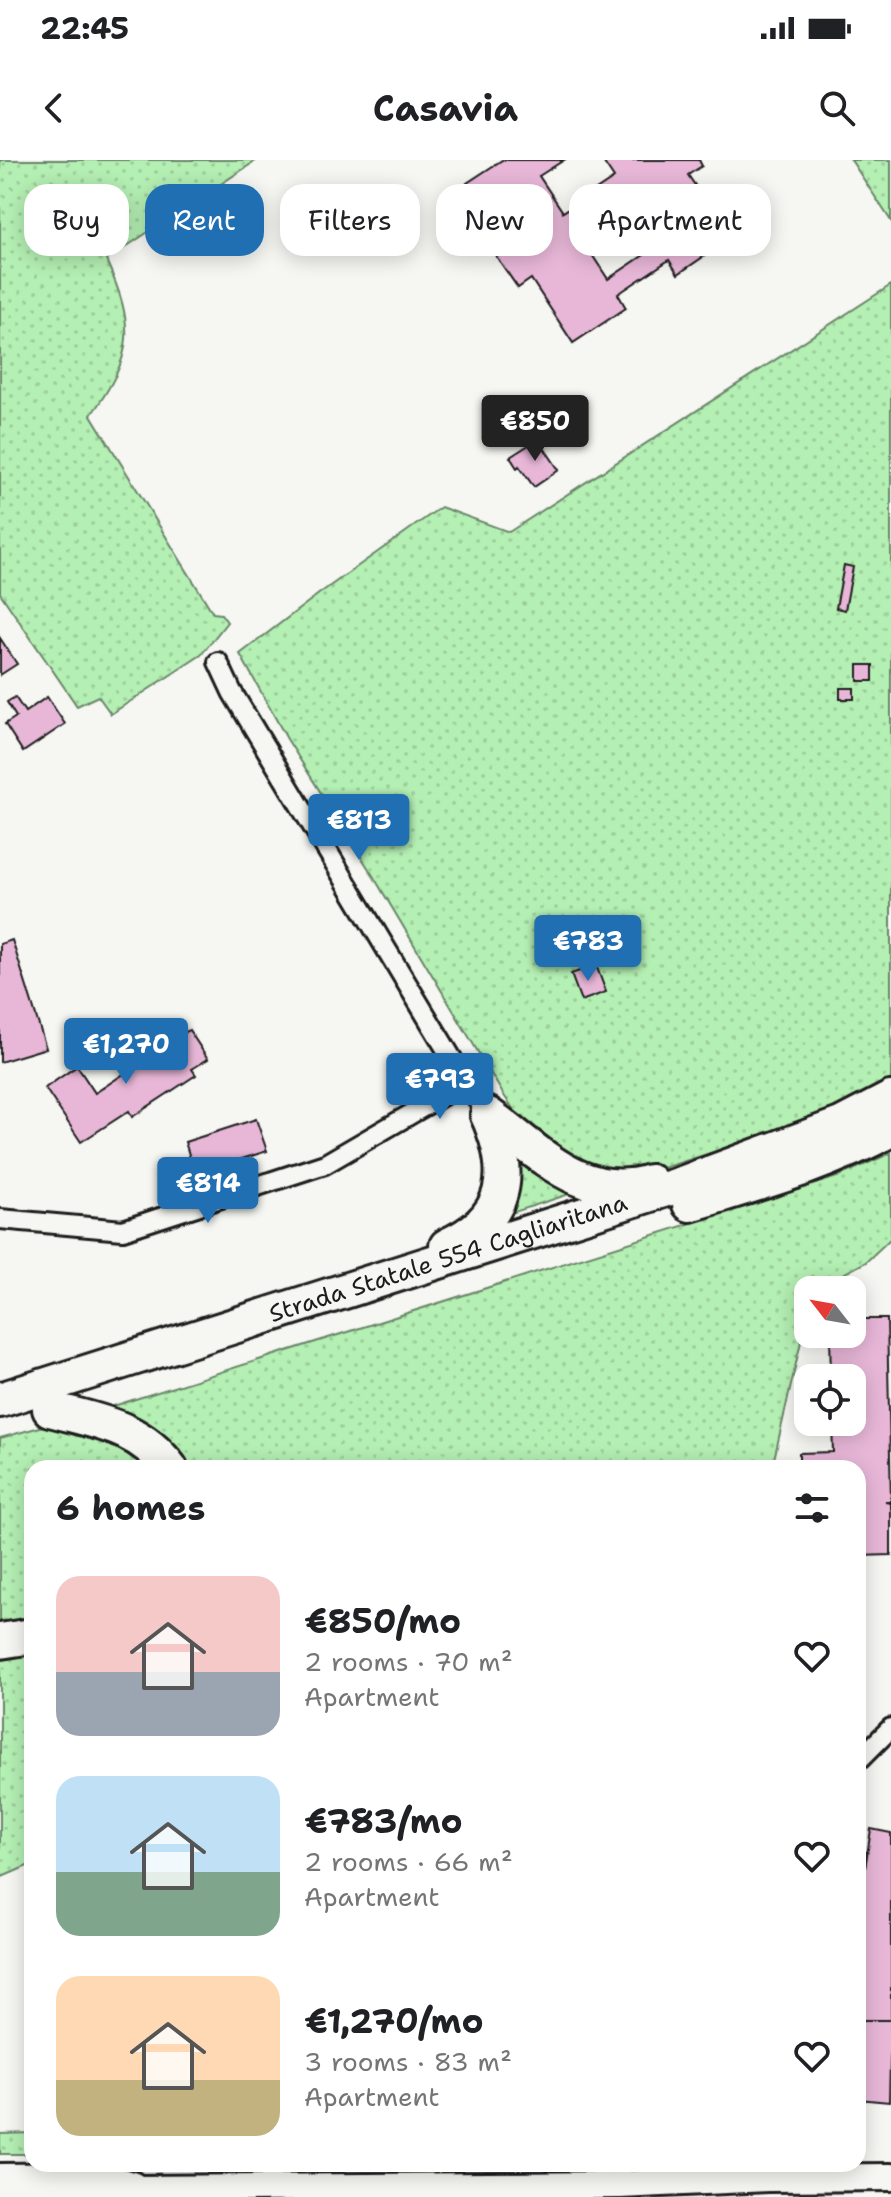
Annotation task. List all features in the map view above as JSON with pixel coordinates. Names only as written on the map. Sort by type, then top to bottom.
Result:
[{"type":"highway","name":"Strada Statale 554 Cagliaritana","points":[[0,1400],[679,1185],[841,1125],[891,1099]]},
{"type":"highway","points":[[488,1115],[539,1157],[571,1175],[601,1183],[637,1186],[667,1177],[679,1185]]},
{"type":"highway","points":[[429,1266],[436,1251],[467,1237],[484,1224],[498,1201],[501,1170],[488,1115]]},
{"type":"highway","name":"Strada Statale 554 Cagliaritana","points":[[0,1425],[794,1171],[858,1148],[891,1129]]},
{"type":"highway","points":[[858,1148],[891,1140]]},
{"type":"highway","points":[[50,1409],[120,1428],[137,1436],[164,1460]]},
{"type":"highway","points":[[0,1641],[24,1637]]},
{"type":"highway","points":[[0,2169],[24,2170]]},
{"type":"highway","points":[[28,2172],[47,2181]]},
{"type":"highway","points":[[0,2181],[101,2180],[118,2193]]},
{"type":"main road","points":[[118,2193],[621,2174],[891,2177]]},
{"type":"street","points":[[218,662],[232,692],[488,1115]]},
{"type":"street","points":[[0,1219],[123,1230],[325,1164],[466,1082]]},
{"type":"street","points":[[866,1753],[891,1728]]},
{"type":"green space","points":[[0,160],[257,160],[221,184],[145,184],[145,234],[129,245],[129,184],[24,184],[24,256],[112,256],[106,260],[122,304],[126,340],[116,375],[91,415],[213,613],[221,614],[227,622],[201,655],[111,714],[98,696],[77,706],[0,593]]},
{"type":"green space","points":[[851,160],[891,160],[891,221]]},
{"type":"green space","points":[[891,285],[891,1085],[839,1112],[638,1176],[593,1172],[529,1132],[503,1094],[372,874],[287,739],[240,654],[441,507],[509,532]]},
{"type":"green space","points":[[499,1136],[588,1188],[496,1218]]},
{"type":"green space","points":[[891,1153],[891,1238],[866,1262],[840,1276],[794,1276],[794,1348],[800,1348],[774,1460],[183,1460],[172,1444],[107,1408],[837,1177]]},
{"type":"green space","points":[[51,1424],[82,1426],[138,1455],[141,1460],[24,1460],[24,1626],[0,1629],[0,1438]]},
{"type":"green space","points":[[24,1656],[24,1868],[0,1878],[0,1660]]},
{"type":"green space","points":[[24,2133],[24,2154],[0,2154],[0,2134]]},
{"type":"building","points":[[502,160],[564,160],[539,176],[544,184],[468,184]]},
{"type":"building","points":[[602,160],[699,160],[702,166],[688,175],[694,184],[605,184],[614,178]]},
{"type":"building","points":[[553,197],[563,212],[569,208],[569,256],[593,256],[608,279],[642,256],[704,256],[678,274],[669,260],[618,294],[626,308],[573,343],[531,279],[518,288],[496,256],[553,256]]},
{"type":"building","points":[[512,399],[519,410],[494,427],[487,416]]},
{"type":"building","points":[[538,439],[559,470],[534,487],[510,457]]},
{"type":"building","points":[[844,565],[853,567],[845,610],[836,608]]},
{"type":"building","points":[[0,638],[17,664],[0,675]]},
{"type":"building","points":[[858,665],[873,665],[873,681],[858,681]]},
{"type":"building","points":[[840,688],[854,688],[854,699],[840,699]]},
{"type":"building","points":[[15,697],[25,712],[47,697],[65,724],[23,752],[5,724],[16,717],[7,702]]},
{"type":"building","points":[[12,940],[46,1048],[0,1062],[0,944]]},
{"type":"building","points":[[596,965],[606,992],[581,1001],[571,974]]},
{"type":"building","points":[[189,1030],[208,1059],[192,1069],[196,1075],[132,1117],[129,1111],[81,1142],[45,1088],[77,1066],[95,1093],[131,1069],[119,1051],[133,1042],[144,1060]]},
{"type":"building","points":[[256,1119],[267,1151],[195,1174],[185,1142]]},
{"type":"building","points":[[866,1319],[887,1319],[891,1502],[885,1502],[891,1503],[891,1555],[866,1556],[866,1460],[799,1460],[799,1453],[833,1452],[832,1436],[866,1436],[866,1364],[831,1364],[830,1348],[866,1348]]},
{"type":"building","points":[[871,1829],[891,1833],[891,2020],[866,2020],[866,1862]]},
{"type":"building","points":[[866,2020],[891,2020],[889,2102],[866,2100]]}]
